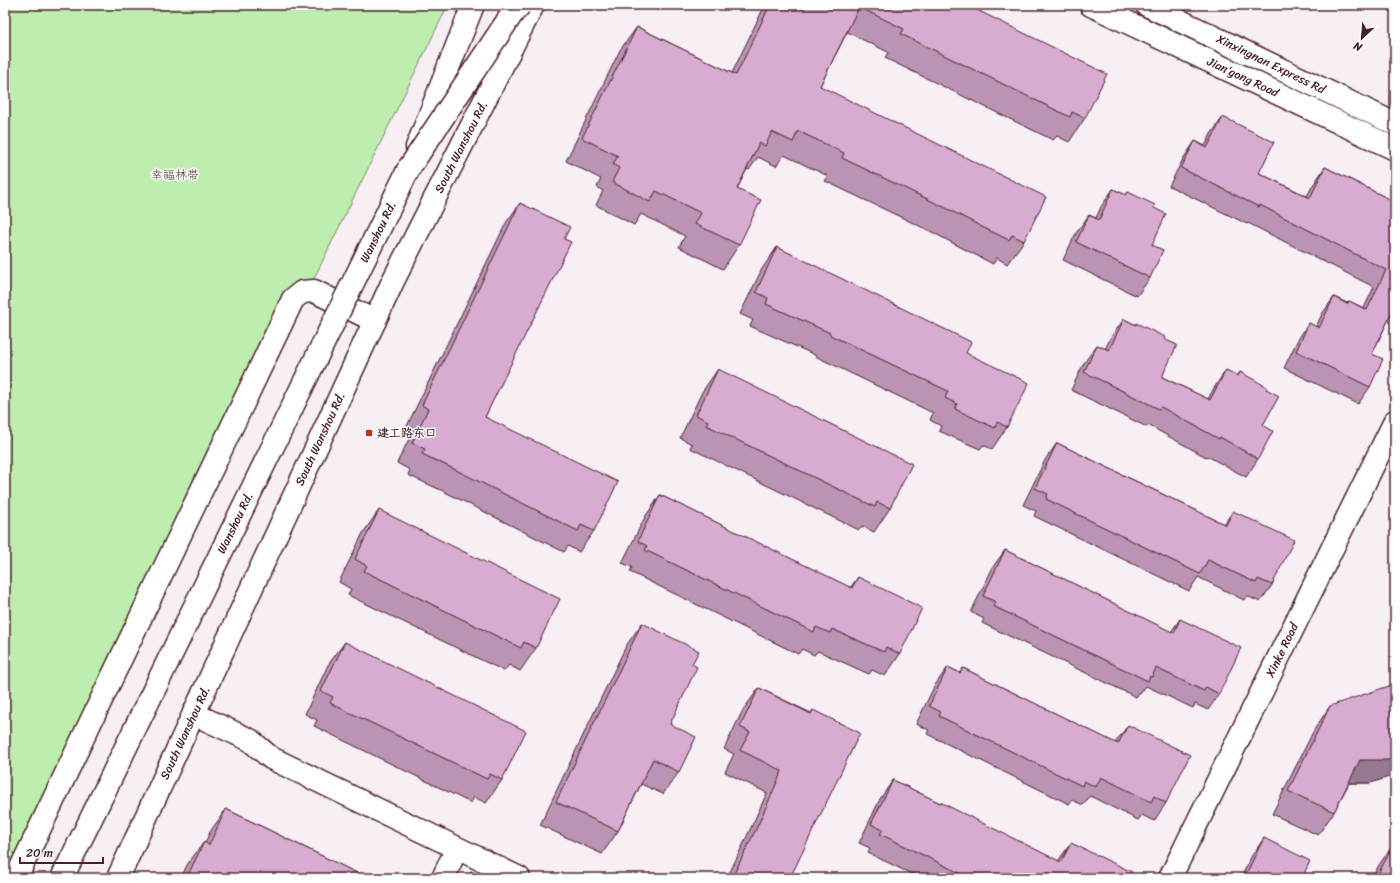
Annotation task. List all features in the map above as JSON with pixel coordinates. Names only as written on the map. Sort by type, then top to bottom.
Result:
[{"type":"main road","points":[[409,168],[474,5]]},
{"type":"main road","points":[[513,46],[514,5]]},
{"type":"main road","points":[[409,168],[512,14],[520,5]]},
{"type":"main road","name":"South Wanshou Rd.","points":[[118,878],[394,279],[533,5]]},
{"type":"main road","name":"Jian‘gong Road","points":[[1091,5],[1395,149]]},
{"type":"main road","name":"Xinxingnan Express Rd","points":[[1147,5],[1395,124]]},
{"type":"main road","name":"Wanshou Rd.","points":[[62,878],[409,168]]},
{"type":"main road","points":[[16,878],[293,299],[302,292],[314,292],[375,321]]},
{"type":"main road","name":"Xinke Road","points":[[1170,878],[1395,421]]},
{"type":"main road","points":[[194,714],[250,740],[271,758],[519,878]]},
{"type":"main road","points":[[443,878],[457,848]]},
{"type":"green space","name":"幸福林带","points":[[5,5],[448,5],[20,878],[5,878]]},
{"type":"building","points":[[770,5],[967,5],[1107,74],[1085,118],[1072,112],[1070,117],[901,34],[904,29],[859,7],[820,86],[1046,197],[1024,241],[1012,235],[1009,240],[984,228],[842,158],[844,153],[798,131],[793,142],[772,132],[765,146],[759,143],[737,189],[761,200],[739,245],[695,224],[701,213],[656,191],[650,202],[612,182],[619,168],[613,164],[618,156],[582,138],[637,27],[736,75]]},
{"type":"building","points":[[1223,117],[1274,142],[1259,173],[1310,198],[1325,167],[1395,202],[1395,306],[1372,354],[1383,359],[1370,387],[1296,351],[1309,323],[1319,328],[1334,297],[1347,304],[1349,301],[1367,310],[1386,270],[1260,205],[1259,207],[1181,168],[1195,141],[1207,148]]},
{"type":"building","points":[[1113,189],[1126,195],[1128,192],[1155,205],[1154,208],[1166,214],[1152,245],[1163,250],[1150,278],[1076,242],[1089,215],[1099,220]]},
{"type":"building","points":[[520,203],[570,227],[564,239],[571,242],[485,417],[618,482],[594,531],[581,525],[578,531],[422,454],[425,449],[412,443],[428,409],[422,405]]},
{"type":"building","points":[[777,247],[971,342],[966,353],[1029,383],[1007,427],[997,422],[995,428],[955,409],[957,404],[945,398],[948,391],[830,335],[830,333],[766,304],[768,298],[756,292]]},
{"type":"building","points":[[1124,319],[1165,337],[1164,339],[1177,345],[1162,377],[1210,400],[1226,370],[1238,376],[1240,372],[1267,387],[1266,389],[1279,396],[1263,425],[1273,431],[1258,459],[1220,437],[1219,439],[1161,407],[1159,409],[1084,372],[1097,345],[1109,350]]},
{"type":"building","points":[[718,369],[912,464],[890,508],[877,502],[875,507],[706,425],[708,421],[696,415]]},
{"type":"building","points":[[1057,443],[1226,525],[1233,511],[1294,540],[1272,585],[1258,579],[1256,583],[1208,560],[1200,574],[1046,499],[1048,494],[1035,488]]},
{"type":"building","points":[[660,495],[852,588],[858,577],[922,608],[900,654],[886,647],[884,652],[832,629],[830,633],[816,627],[814,632],[645,550],[647,546],[638,541]]},
{"type":"building","points":[[379,510],[560,599],[536,648],[524,642],[521,648],[364,571],[367,566],[355,559]]},
{"type":"building","points":[[1005,550],[1174,633],[1180,619],[1241,648],[1219,694],[1206,687],[1204,691],[1156,668],[1152,677],[1150,676],[1148,681],[993,606],[996,602],[983,596]]},
{"type":"building","points":[[642,623],[699,651],[692,664],[697,667],[670,724],[696,737],[679,772],[653,759],[618,831],[556,802]]},
{"type":"building","points":[[345,642],[526,731],[502,780],[490,774],[487,779],[330,703],[333,697],[321,691]]},
{"type":"building","points":[[948,667],[960,673],[963,668],[1118,744],[1128,725],[1190,755],[1166,803],[1154,796],[1151,802],[1101,777],[1096,787],[1084,781],[1082,786],[939,716],[941,712],[929,706]]},
{"type":"building","points":[[1395,684],[1395,758],[1387,760],[1360,760],[1334,812],[1288,791],[1330,706]]},
{"type":"building","points":[[759,688],[811,714],[813,710],[860,733],[790,878],[732,878],[782,771],[740,750],[750,732],[740,727]]},
{"type":"building","points":[[893,780],[1061,862],[1071,843],[1132,872],[1129,878],[970,878],[880,834],[883,830],[871,824]]},
{"type":"building","points":[[226,809],[367,878],[194,878],[188,875],[204,842],[209,845]]},
{"type":"building","points":[[1264,838],[1310,861],[1302,878],[1244,878]]},
{"type":"building","points":[[1395,842],[1395,878],[1376,878]]},
{"type":"building","points":[[471,871],[486,878],[468,878]]},
{"type":"place","name":"建工路东口","points":[[369,433]]}]
